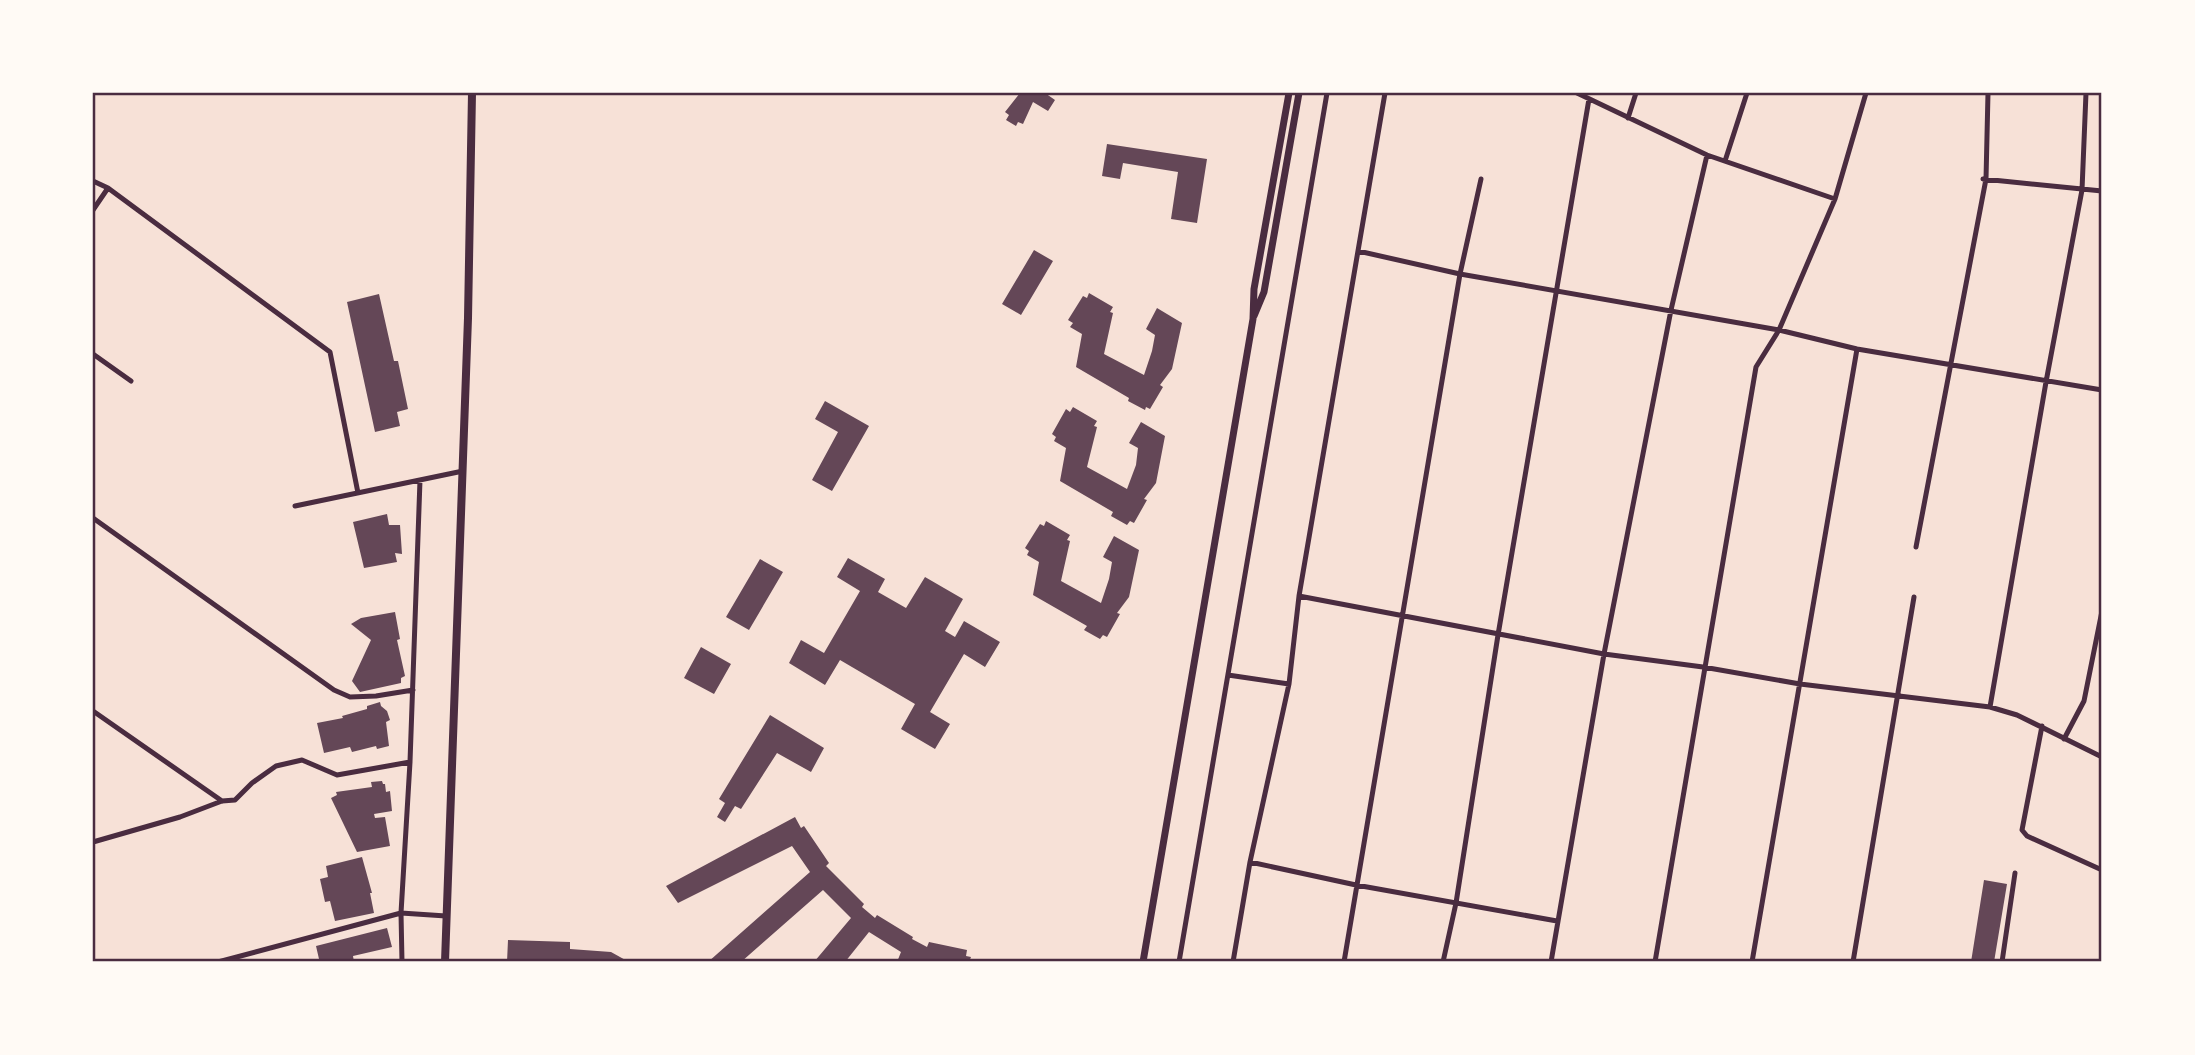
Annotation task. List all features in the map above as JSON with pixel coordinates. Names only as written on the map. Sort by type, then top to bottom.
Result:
[{"type":"main road","points":[[444,962],[468,318],[472,93]]},
{"type":"main road","points":[[1143,962],[1289,93]]},
{"type":"main road","points":[[1253,319],[1264,292],[1299,93]]},
{"type":"street","points":[[1179,962],[1326,93]]},
{"type":"street","points":[[1233,962],[1250,862],[1289,684],[1299,596],[1385,93]]},
{"type":"street","points":[[1577,93],[1707,155],[1835,199]]},
{"type":"street","points":[[1628,118],[1636,93]]},
{"type":"street","points":[[1725,162],[1746,93]]},
{"type":"street","points":[[1655,962],[1756,367],[1779,330],[1835,199],[1866,93]]},
{"type":"street","points":[[1916,547],[1984,179],[1989,93]]},
{"type":"street","points":[[1990,707],[2082,190],[2086,93]]},
{"type":"street","points":[[1443,962],[1589,99]]},
{"type":"street","points":[[1552,962],[1604,654],[1671,310],[1707,155]]},
{"type":"street","points":[[1344,962],[1460,274],[1481,179]]},
{"type":"street","points":[[1984,179],[2102,191]]},
{"type":"street","points":[[93,181],[108,188],[330,352],[358,493]]},
{"type":"street","points":[[93,210],[108,188]]},
{"type":"street","points":[[1358,251],[1460,274],[1779,330],[1857,349],[2102,390]]},
{"type":"street","points":[[1752,962],[1857,349]]},
{"type":"street","points":[[93,354],[131,381]]},
{"type":"street","points":[[295,506],[463,471]]},
{"type":"street","points":[[402,962],[401,913],[410,762],[420,480]]},
{"type":"street","points":[[93,518],[334,690],[350,697],[413,690]]},
{"type":"street","points":[[1299,596],[1604,654],[1703,667],[1800,684],[1990,707],[2042,726],[2102,757]]},
{"type":"street","points":[[1853,962],[1914,597]]},
{"type":"street","points":[[2064,739],[2084,701],[2102,611]]},
{"type":"street","points":[[1228,675],[1289,684]]},
{"type":"street","points":[[93,711],[222,801]]},
{"type":"street","points":[[2042,726],[2022,830],[2027,836],[2102,870]]},
{"type":"street","points":[[93,842],[180,817],[222,801],[235,800],[276,765],[302,761],[337,775],[410,762]]},
{"type":"street","points":[[1250,862],[1356,885],[1557,921]]},
{"type":"street","points":[[2002,962],[2015,873]]},
{"type":"street","points":[[218,962],[401,913],[446,916]]},
{"type":"building","points":[[1020,93],[1045,93],[1055,100],[1048,111],[1033,102],[1023,124],[1018,122],[1016,126],[1006,120],[1009,115],[1005,112]]},
{"type":"building","points":[[1107,144],[1207,159],[1197,223],[1171,219],[1178,172],[1123,163],[1120,179],[1102,176]]},
{"type":"building","points":[[1034,250],[1053,261],[1021,315],[1002,304]]},
{"type":"building","points":[[1089,293],[1113,307],[1104,354],[1144,375],[1155,335],[1146,329],[1157,308],[1182,323],[1172,369],[1160,385],[1163,387],[1150,409],[1146,407],[1145,410],[1128,401],[1129,398],[1076,367],[1082,334],[1070,327],[1073,323],[1068,320],[1083,296],[1087,298]]},
{"type":"building","points":[[379,294],[408,409],[397,412],[400,426],[375,432],[347,302]]},
{"type":"building","points":[[825,401],[869,426],[832,491],[812,480],[838,432],[815,419]]},
{"type":"building","points":[[1073,407],[1097,421],[1087,467],[1127,489],[1136,465],[1138,448],[1129,443],[1141,422],[1165,436],[1156,483],[1144,499],[1147,500],[1134,523],[1130,521],[1127,525],[1111,516],[1113,512],[1060,481],[1066,448],[1054,441],[1056,437],[1052,434],[1066,409],[1070,412]]},
{"type":"building","points":[[387,514],[389,525],[400,525],[402,554],[395,553],[397,562],[364,568],[353,522]]},
{"type":"building","points":[[1046,521],[1070,535],[1061,581],[1101,603],[1112,562],[1103,557],[1114,536],[1139,550],[1129,597],[1117,613],[1120,614],[1107,637],[1103,635],[1100,639],[1084,630],[1087,626],[1033,595],[1039,562],[1027,555],[1029,551],[1025,548],[1040,524],[1044,526]]},
{"type":"building","points":[[848,558],[885,579],[878,592],[906,608],[925,577],[963,599],[945,631],[955,637],[964,621],[1000,642],[985,667],[964,654],[930,712],[950,724],[935,749],[901,729],[915,704],[840,660],[825,685],[789,663],[801,640],[824,653],[860,591],[837,577]]},
{"type":"building","points":[[760,559],[783,572],[749,630],[726,617]]},
{"type":"building","points":[[395,612],[400,639],[397,640],[405,676],[401,678],[401,683],[360,692],[352,681],[371,640],[351,624],[361,618]]},
{"type":"building","points":[[701,647],[731,664],[714,694],[684,678]]},
{"type":"building","points":[[380,702],[390,720],[386,722],[389,746],[352,752],[350,747],[324,753],[317,723],[343,718],[342,716]]},
{"type":"building","points":[[770,715],[824,748],[811,772],[777,753],[741,809],[735,806],[725,822],[717,817],[725,803],[719,799]]},
{"type":"building","points":[[382,781],[386,792],[390,791],[392,811],[374,814],[375,818],[385,817],[390,846],[357,852],[331,798],[337,795],[336,792],[372,787],[371,782]]},
{"type":"building","points":[[795,817],[829,863],[826,866],[875,918],[877,915],[927,947],[929,942],[967,950],[966,956],[971,957],[969,962],[897,962],[901,952],[869,932],[845,962],[814,962],[851,918],[823,890],[741,962],[708,962],[810,872],[792,846],[678,903],[666,886]]},
{"type":"building","points":[[362,857],[372,893],[374,913],[335,921],[330,901],[325,902],[320,879],[328,877],[326,866]]},
{"type":"building","points":[[1984,880],[2007,884],[1994,962],[1971,962]]},
{"type":"building","points":[[387,928],[392,947],[353,956],[354,962],[308,962],[319,959],[316,946]]},
{"type":"building","points":[[508,940],[570,942],[570,949],[611,952],[629,962],[507,962]]}]
